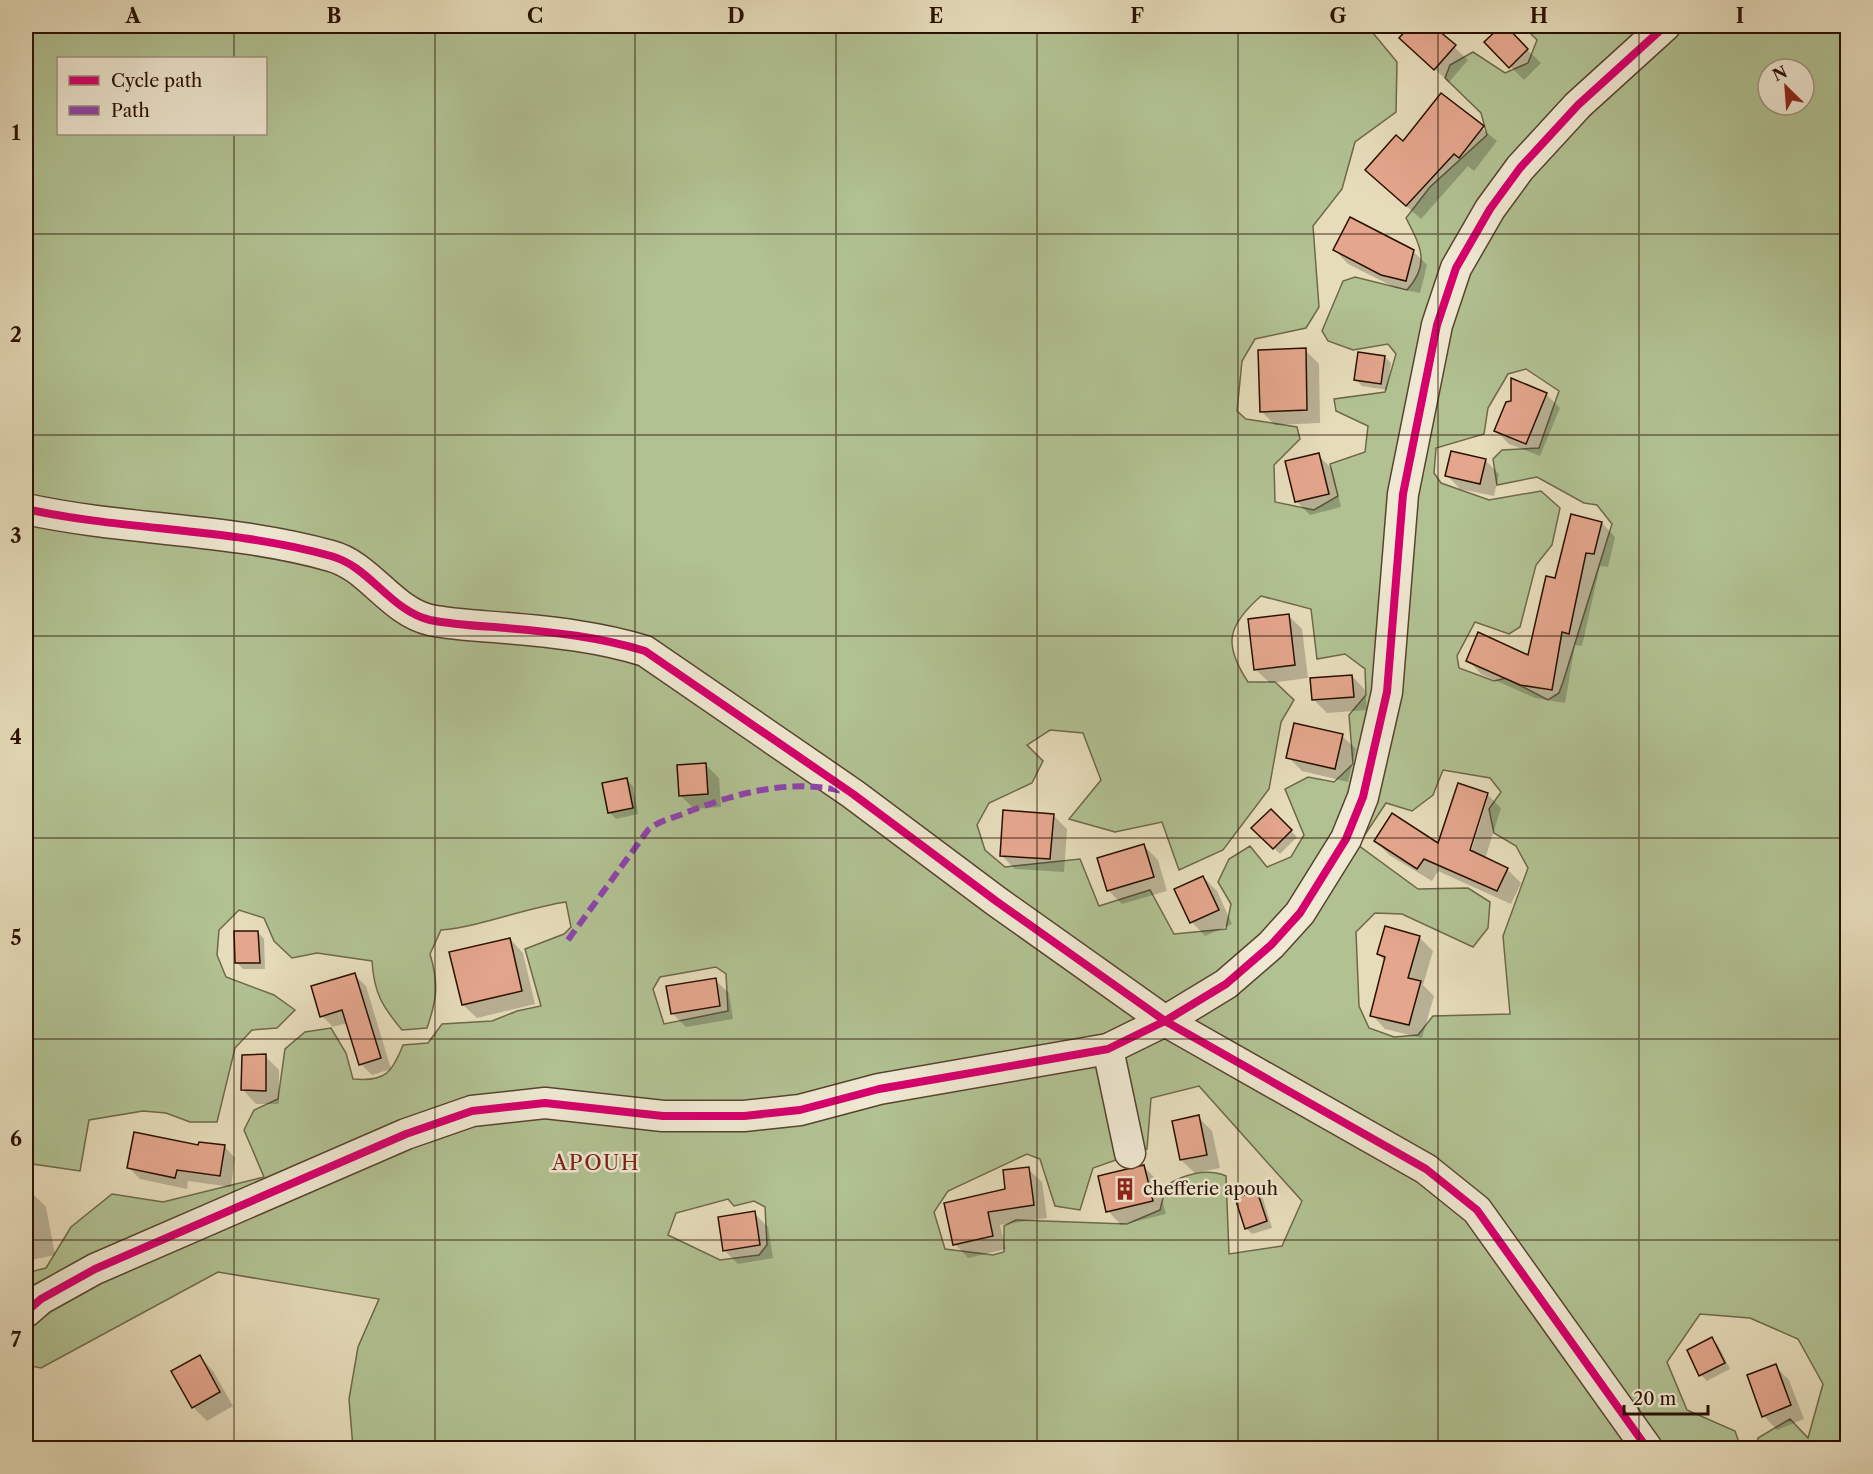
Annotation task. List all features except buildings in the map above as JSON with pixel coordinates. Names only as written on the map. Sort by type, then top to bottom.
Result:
[{"type":"street","points":[[26,1312],[41,1299],[95,1269],[406,1134],[472,1111],[545,1103],[663,1116],[744,1116],[800,1110],[879,1089],[1108,1049],[1165,1021],[1226,984],[1271,945],[1300,913],[1346,838],[1363,797],[1387,692],[1403,494],[1437,325],[1456,268],[1490,209],[1520,168],[1578,105],[1665,26]]},
{"type":"street","points":[[26,509],[80,520],[263,541],[334,556],[371,579],[406,609],[427,619],[543,631],[616,642],[645,651],[853,794],[996,902],[1165,1021],[1426,1169],[1458,1192],[1477,1210],[1647,1449]]},
{"type":"street","points":[[1108,1049],[1130,1153]]},
{"type":"green space","points":[[26,26],[1380,26],[1373,33],[1397,62],[1396,112],[1355,142],[1342,189],[1313,226],[1319,307],[1306,328],[1255,339],[1242,361],[1237,411],[1246,419],[1297,427],[1300,439],[1274,465],[1275,502],[1314,510],[1338,496],[1330,464],[1365,452],[1368,426],[1336,411],[1334,399],[1385,392],[1396,354],[1388,344],[1353,350],[1328,341],[1322,331],[1343,281],[1355,277],[1407,290],[1419,272],[1421,254],[1406,218],[1430,187],[1487,135],[1481,113],[1445,78],[1450,65],[1473,52],[1505,73],[1528,63],[1537,40],[1523,26],[1847,26],[1847,1448],[1756,1448],[1758,1438],[1790,1419],[1808,1438],[1823,1384],[1798,1339],[1750,1318],[1700,1314],[1667,1362],[1687,1410],[1735,1431],[1741,1448],[353,1448],[349,1399],[358,1347],[379,1299],[218,1272],[41,1368],[26,1365],[26,1273],[46,1268],[71,1227],[112,1194],[163,1202],[264,1177],[244,1130],[254,1110],[278,1099],[285,1049],[305,1032],[331,1028],[346,1053],[353,1079],[364,1080],[386,1074],[395,1063],[403,1045],[428,1043],[442,1024],[492,1021],[517,1011],[541,1006],[525,949],[564,934],[571,927],[566,902],[473,925],[441,930],[430,954],[436,991],[427,1028],[402,1030],[380,998],[372,961],[317,953],[292,958],[274,941],[264,918],[239,910],[219,930],[217,955],[226,977],[274,995],[295,1010],[277,1028],[252,1030],[235,1048],[217,1122],[190,1122],[166,1113],[143,1111],[89,1120],[80,1171],[26,1163]],"holes":[[[1526,369],[1559,391],[1539,448],[1502,450],[1493,459],[1497,485],[1537,477],[1584,503],[1597,505],[1612,524],[1563,682],[1559,693],[1548,700],[1506,678],[1494,681],[1459,668],[1457,656],[1475,622],[1509,634],[1520,627],[1536,565],[1552,545],[1560,508],[1541,491],[1489,500],[1441,483],[1434,473],[1436,448],[1484,434],[1488,408],[1508,374]],[[1261,596],[1311,609],[1317,659],[1345,654],[1365,669],[1366,695],[1349,715],[1353,764],[1334,782],[1308,777],[1285,789],[1304,835],[1291,857],[1267,867],[1250,846],[1229,859],[1218,882],[1231,904],[1226,929],[1174,934],[1150,890],[1099,906],[1080,859],[1005,867],[985,850],[977,825],[989,803],[1032,783],[1043,761],[1027,745],[1050,730],[1083,733],[1101,780],[1069,819],[1115,832],[1162,822],[1179,870],[1223,850],[1269,789],[1281,722],[1294,700],[1275,682],[1248,682],[1235,657],[1232,646],[1235,626]],[[1443,770],[1490,778],[1501,792],[1489,809],[1494,833],[1516,846],[1528,868],[1503,936],[1510,1014],[1433,1016],[1418,1035],[1394,1037],[1369,1028],[1359,1006],[1356,932],[1375,913],[1402,914],[1473,947],[1488,928],[1490,902],[1468,888],[1418,889],[1358,845],[1386,803],[1412,811],[1433,795]],[[716,967],[726,974],[728,1011],[664,1024],[653,989],[660,977]],[[1199,1086],[1302,1201],[1282,1246],[1229,1254],[1226,1176],[1203,1172],[1187,1175],[1166,1186],[1160,1210],[1127,1224],[1016,1220],[1004,1226],[1004,1252],[993,1255],[945,1249],[934,1212],[948,1191],[1027,1154],[1040,1159],[1055,1206],[1080,1210],[1093,1168],[1147,1149],[1151,1098]],[[728,1199],[734,1206],[754,1201],[765,1207],[767,1245],[759,1255],[720,1260],[668,1235],[676,1213]]]},
{"type":"marked path","points":[[568,940],[648,830],[657,824],[703,806],[762,790],[802,786],[842,791]]},
{"type":"cycle path","points":[[26,1312],[41,1299],[95,1269],[406,1134],[472,1111],[545,1103],[663,1116],[744,1116],[800,1110],[879,1089],[1108,1049],[1165,1021],[1226,984],[1271,945],[1300,913],[1346,839],[1363,797],[1387,692],[1403,494],[1437,325],[1456,268],[1490,209],[1520,168],[1578,105],[1665,26]]},
{"type":"cycle path","points":[[26,509],[102,522],[256,540],[294,547],[345,561],[369,578],[403,608],[430,620],[576,636],[645,651],[853,794],[996,901],[1165,1021],[1426,1169],[1477,1210],[1647,1448]]},
{"type":"place","name":"chefferie apouh","points":[[1125,1189]]},
{"type":"district","name":"APOUH","points":[[596,1163]]}]
